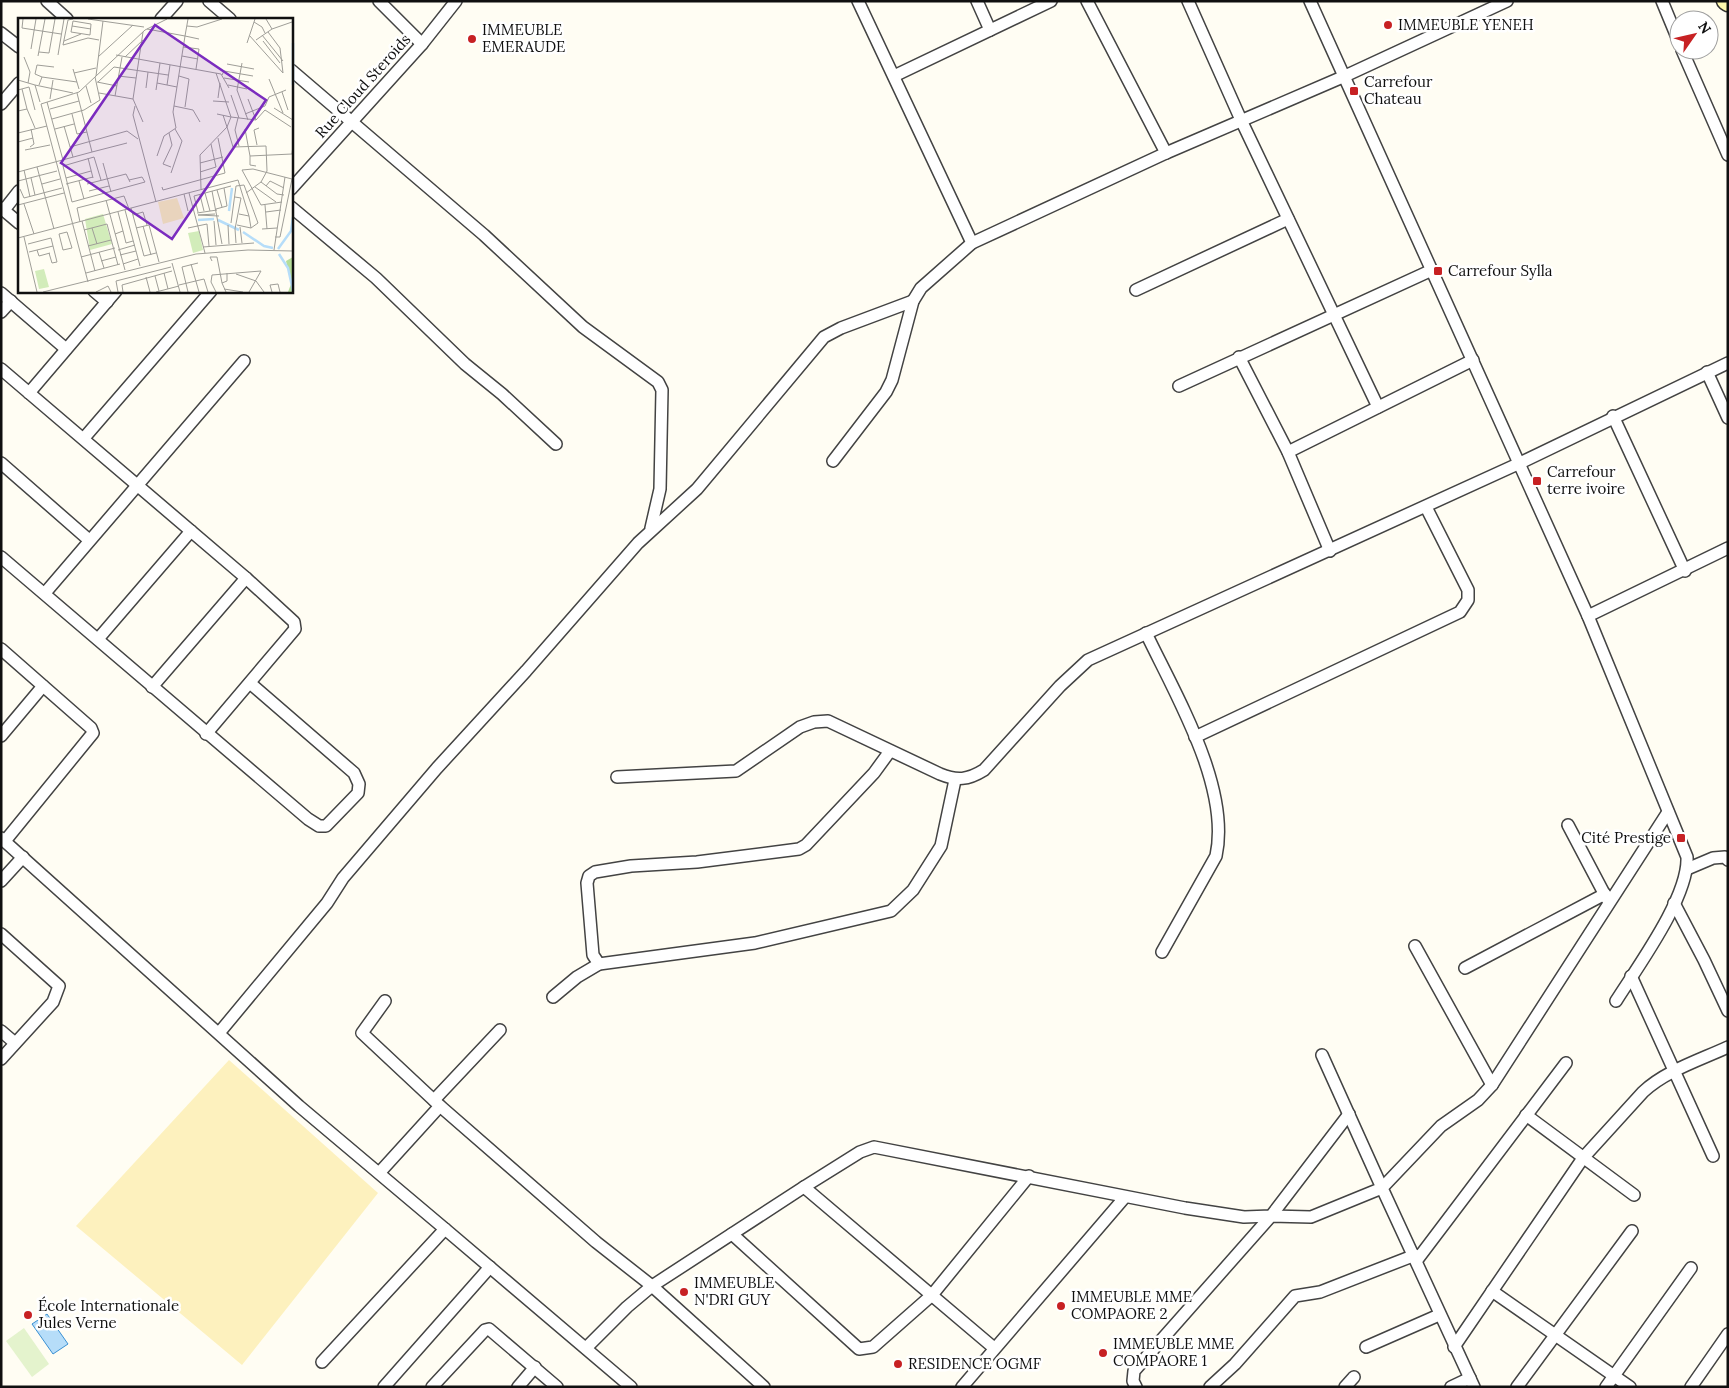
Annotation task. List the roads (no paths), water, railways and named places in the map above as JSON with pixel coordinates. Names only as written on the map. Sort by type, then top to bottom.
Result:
[{"type":"street","points":[[47,1],[66,18]]},
{"type":"street","points":[[162,18],[176,1]]},
{"type":"street","points":[[209,1],[229,18]]},
{"type":"street","points":[[380,1],[422,44]]},
{"type":"street","name":"Rue Cloud Steroids","points":[[292,188],[422,44],[456,1]]},
{"type":"street","points":[[858,1],[972,243]]},
{"type":"street","points":[[977,1],[990,30]]},
{"type":"street","points":[[894,76],[1051,1]]},
{"type":"street","points":[[1087,1],[1166,153]]},
{"type":"street","points":[[1188,1],[1241,120],[1378,407]]},
{"type":"street","points":[[1310,1],[1588,616],[1687,858],[1685,878],[1674,903],[1616,1001]]},
{"type":"street","points":[[833,461],[886,392],[892,380],[913,301],[921,288],[972,243],[1166,153],[1345,76],[1508,1]]},
{"type":"street","points":[[1662,1],[1669,18]]},
{"type":"street","points":[[1,33],[18,47]]},
{"type":"street","points":[[1687,60],[1723,130],[1728,155]]},
{"type":"street","points":[[292,71],[484,235],[582,327],[658,382],[662,390],[660,489],[652,528]]},
{"type":"street","points":[[1,104],[18,84]]},
{"type":"street","points":[[18,192],[3,209],[18,222]]},
{"type":"street","points":[[292,208],[376,278],[465,364],[502,394],[556,444]]},
{"type":"street","points":[[1136,290],[1288,219]]},
{"type":"street","points":[[1180,386],[1239,357],[1432,270]]},
{"type":"street","points":[[95,292],[107,302]]},
{"type":"street","points":[[29,393],[115,292]]},
{"type":"street","points":[[84,438],[210,292]]},
{"type":"street","points":[[1,293],[66,349]]},
{"type":"street","points":[[1,312],[11,301]]},
{"type":"street","points":[[219,1033],[326,903],[343,878],[436,768],[526,671],[652,528],[697,489],[824,337],[841,328],[913,301]]},
{"type":"street","points":[[1239,357],[1288,452],[1330,551]]},
{"type":"street","points":[[1288,452],[1473,360]]},
{"type":"street","points":[[45,593],[244,361]]},
{"type":"street","points":[[617,777],[736,771],[785,736],[814,722],[828,721],[955,780],[972,778],[984,770],[1060,686],[1088,660],[1426,507],[1520,463],[1613,416],[1728,363]]},
{"type":"street","points":[[1,369],[84,438],[291,617],[295,629],[206,734]]},
{"type":"street","points":[[1707,372],[1728,418]]},
{"type":"street","points":[[1613,416],[1685,571]]},
{"type":"street","points":[[1,463],[89,540]]},
{"type":"street","points":[[1196,737],[1460,612],[1468,600],[1468,590],[1426,507]]},
{"type":"street","points":[[98,639],[191,531]]},
{"type":"street","points":[[1588,616],[1685,571],[1728,548]]},
{"type":"street","points":[[1,557],[45,593],[206,734],[319,826],[326,826],[358,793],[359,784],[354,773],[250,683]]},
{"type":"street","points":[[152,687],[246,578]]},
{"type":"street","points":[[1146,633],[1196,737],[1211,782],[1219,841],[1216,856],[1162,952]]},
{"type":"street","points":[[1,649],[91,728],[93,733],[3,840],[299,1106],[380,1172],[631,1387]]},
{"type":"street","points":[[1,736],[43,686]]},
{"type":"street","points":[[600,964],[593,955],[587,883],[589,876],[594,872],[631,866],[697,862],[799,848],[806,845],[874,774],[890,751]]},
{"type":"street","points":[[553,997],[577,977],[600,964],[755,943],[891,911],[913,890],[941,846],[955,780]]},
{"type":"street","points":[[586,1348],[627,1307],[652,1286],[860,1152],[874,1148],[1029,1176],[1125,1197],[1244,1217],[1311,1217],[1382,1188],[1441,1126],[1454,1115],[1478,1100],[1492,1085],[1607,898],[1668,812]]},
{"type":"street","points":[[1568,826],[1607,898]]},
{"type":"street","points":[[1,882],[23,857]]},
{"type":"street","points":[[1687,868],[1713,858],[1725,858],[1728,860]]},
{"type":"street","points":[[1466,968],[1607,898]]},
{"type":"street","points":[[1674,903],[1728,1011]]},
{"type":"street","points":[[1,934],[59,986],[53,1002],[1,1059]]},
{"type":"street","points":[[1415,946],[1492,1085]]},
{"type":"street","points":[[1631,976],[1713,1156]]},
{"type":"street","points":[[385,1001],[362,1033],[437,1103],[590,1237],[652,1286],[764,1387]]},
{"type":"street","points":[[380,1172],[500,1030]]},
{"type":"street","points":[[1,1031],[15,1044]]},
{"type":"street","points":[[1454,1347],[1584,1158],[1650,1086],[1728,1047]]},
{"type":"street","points":[[1322,1055],[1382,1188],[1416,1257],[1454,1347],[1472,1382],[1451,1387]]},
{"type":"street","points":[[1210,1387],[1235,1364],[1295,1296],[1320,1292],[1416,1257],[1566,1063]]},
{"type":"street","points":[[1136,1387],[1133,1381],[1134,1371],[1271,1216],[1348,1114]]},
{"type":"street","points":[[1526,1115],[1634,1195]]},
{"type":"street","points":[[732,1234],[859,1349],[873,1347],[932,1295],[1029,1176]]},
{"type":"street","points":[[804,1187],[994,1348]]},
{"type":"street","points":[[962,1387],[1125,1197]]},
{"type":"street","points":[[322,1362],[445,1229]]},
{"type":"street","points":[[1517,1387],[1557,1336],[1632,1231]]},
{"type":"street","points":[[384,1387],[490,1267]]},
{"type":"street","points":[[1606,1387],[1690,1268]]},
{"type":"street","points":[[1492,1291],[1630,1387]]},
{"type":"street","points":[[1366,1347],[1440,1316]]},
{"type":"street","points":[[432,1387],[486,1330],[490,1329],[557,1387]]},
{"type":"street","points":[[1692,1387],[1728,1334]]},
{"type":"street","points":[[518,1387],[535,1367]]},
{"type":"street","points":[[1345,1387],[1354,1377]]},
{"type":"water","points":[[47,1314],[68,1344],[53,1354],[32,1324]]},
{"type":"place","name":"IMMEUBLE YENEH","points":[[1388,25]]},
{"type":"place","name":"IMMEUBLE EMERAUDE","points":[[472,39]]},
{"type":"place","name":"Carrefour Chateau","points":[[1354,91]]},
{"type":"place","name":"Carrefour Sylla","points":[[1438,271]]},
{"type":"place","name":"Carrefour terre ivoire","points":[[1537,481]]},
{"type":"place","name":"Cité Prestige","points":[[1681,838]]},
{"type":"place","name":"IMMEUBLE N'DRI GUY","points":[[684,1292]]},
{"type":"place","name":"IMMEUBLE MME COMPAORE 2","points":[[1061,1306]]},
{"type":"place","name":"École Internationale Jules Verne","points":[[28,1315]]},
{"type":"place","name":"IMMEUBLE MME COMPAORE 1","points":[[1103,1353]]},
{"type":"place","name":"RESIDENCE OGMF","points":[[898,1364]]}]
